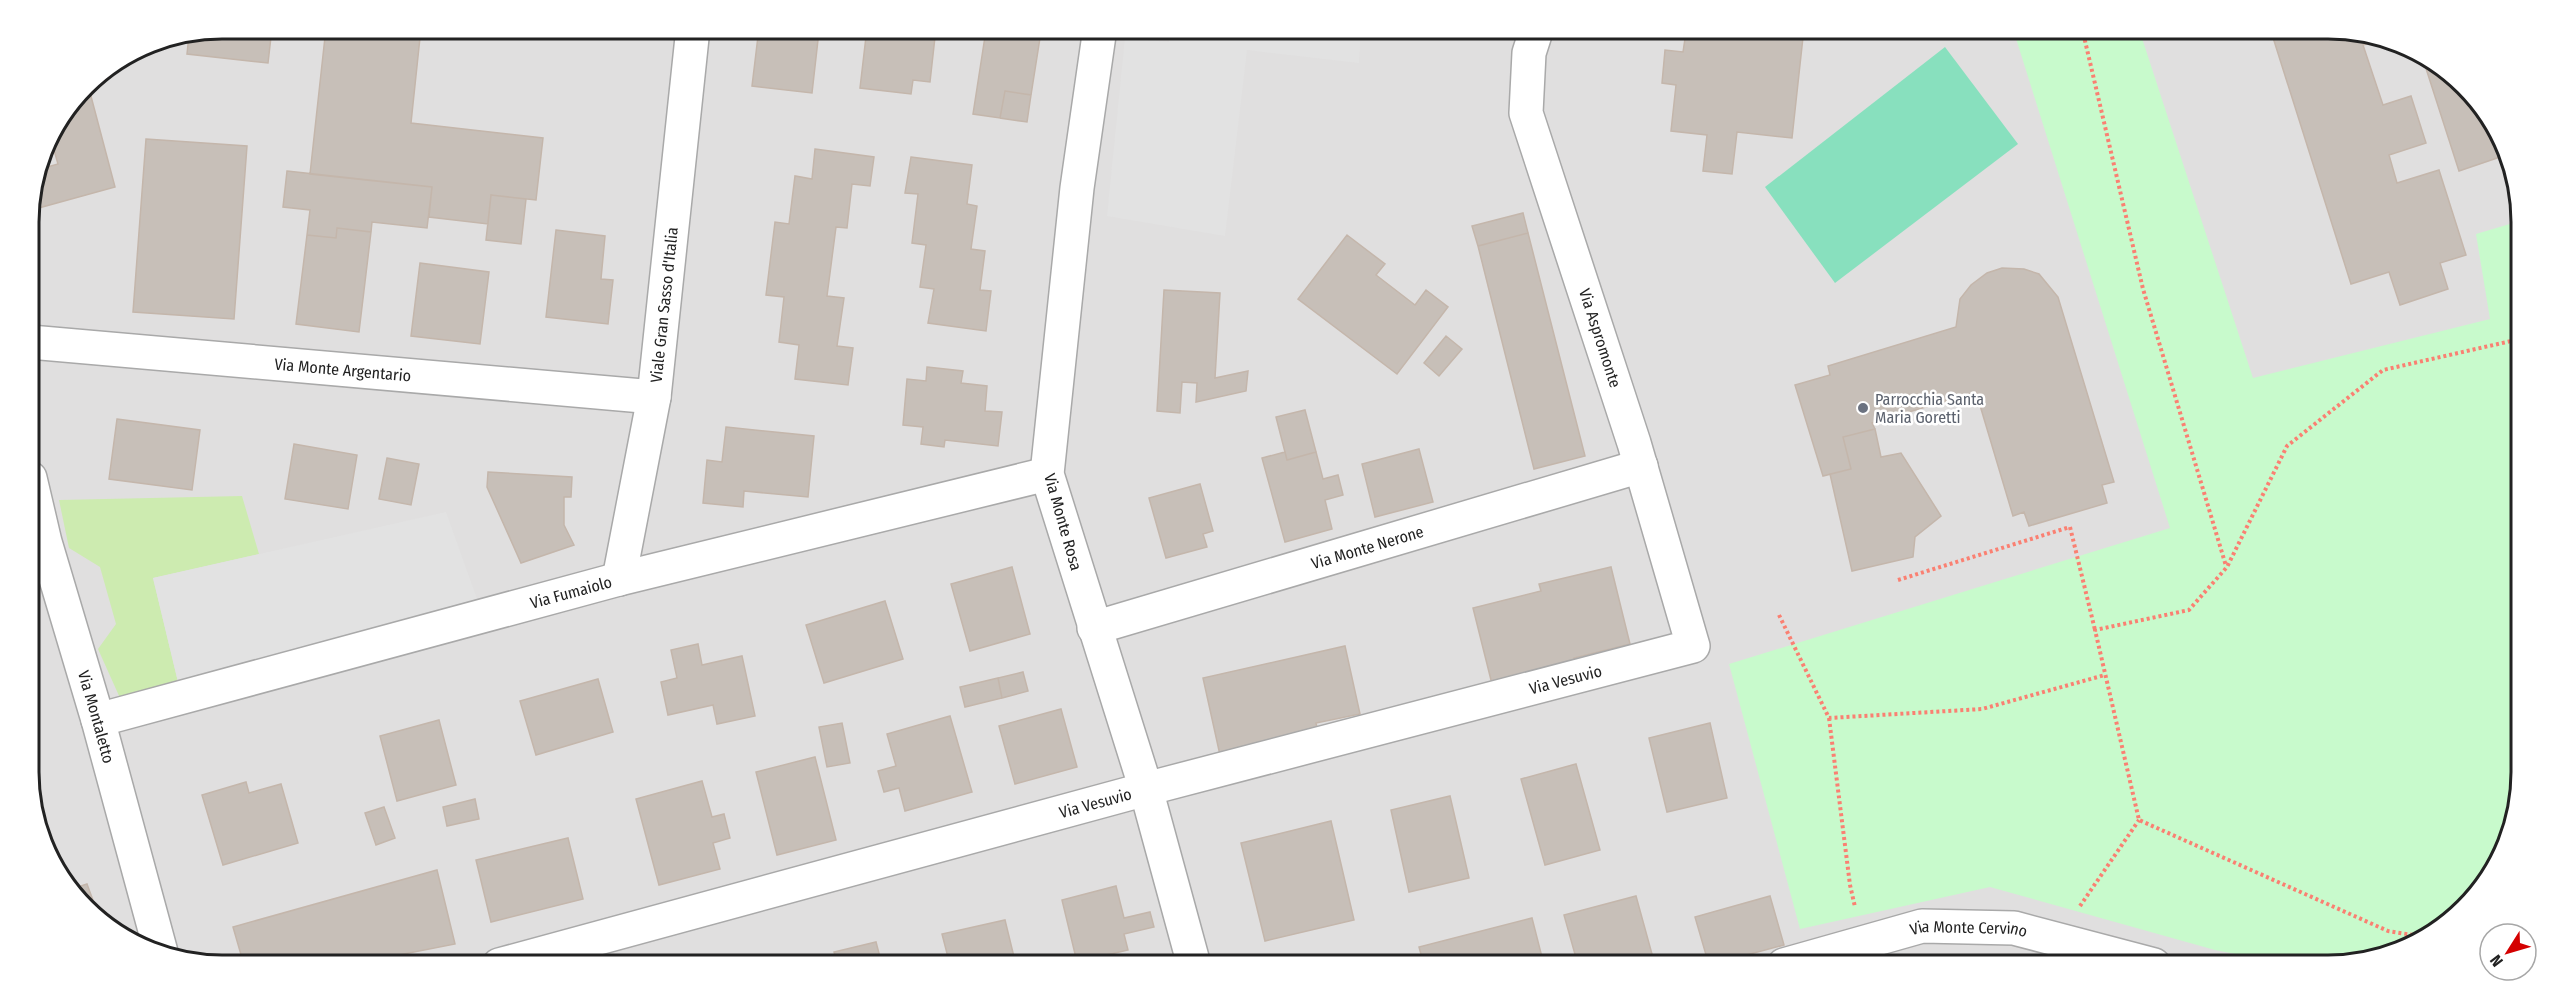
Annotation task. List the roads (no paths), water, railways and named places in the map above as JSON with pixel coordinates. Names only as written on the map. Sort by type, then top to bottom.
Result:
[{"type":"street","name":"Viale Gran Sasso d'Italia","points":[[619,579],[654,397],[692,39]]},
{"type":"street","name":"Via Monte Rosa","points":[[1098,39],[1077,188],[1047,474],[1146,789],[1191,955]]},
{"type":"street","name":"Via Aspromonte","points":[[1533,39],[1529,53],[1526,113],[1641,466],[1693,646]]},
{"type":"street","name":"Via Monte Argentario","points":[[39,343],[654,397]]},
{"type":"street","name":"Via Monte Nerone","points":[[1094,628],[1641,466]]},
{"type":"street","name":"Via Fumaiolo","points":[[98,720],[619,579],[1047,474]]},
{"type":"street","name":"Via Montaletto","points":[[39,548],[98,720],[156,942]]},
{"type":"street","name":"Via Vesuvio","points":[[536,955],[1146,789],[1693,646]]},
{"type":"street","name":"Via Monte Cervino","points":[[1838,955],[1863,942],[1922,926],[2014,928],[2115,955]]},
{"type":"place","name":"Parrocchia Santa Maria Goretti","points":[[1863,408]]}]
